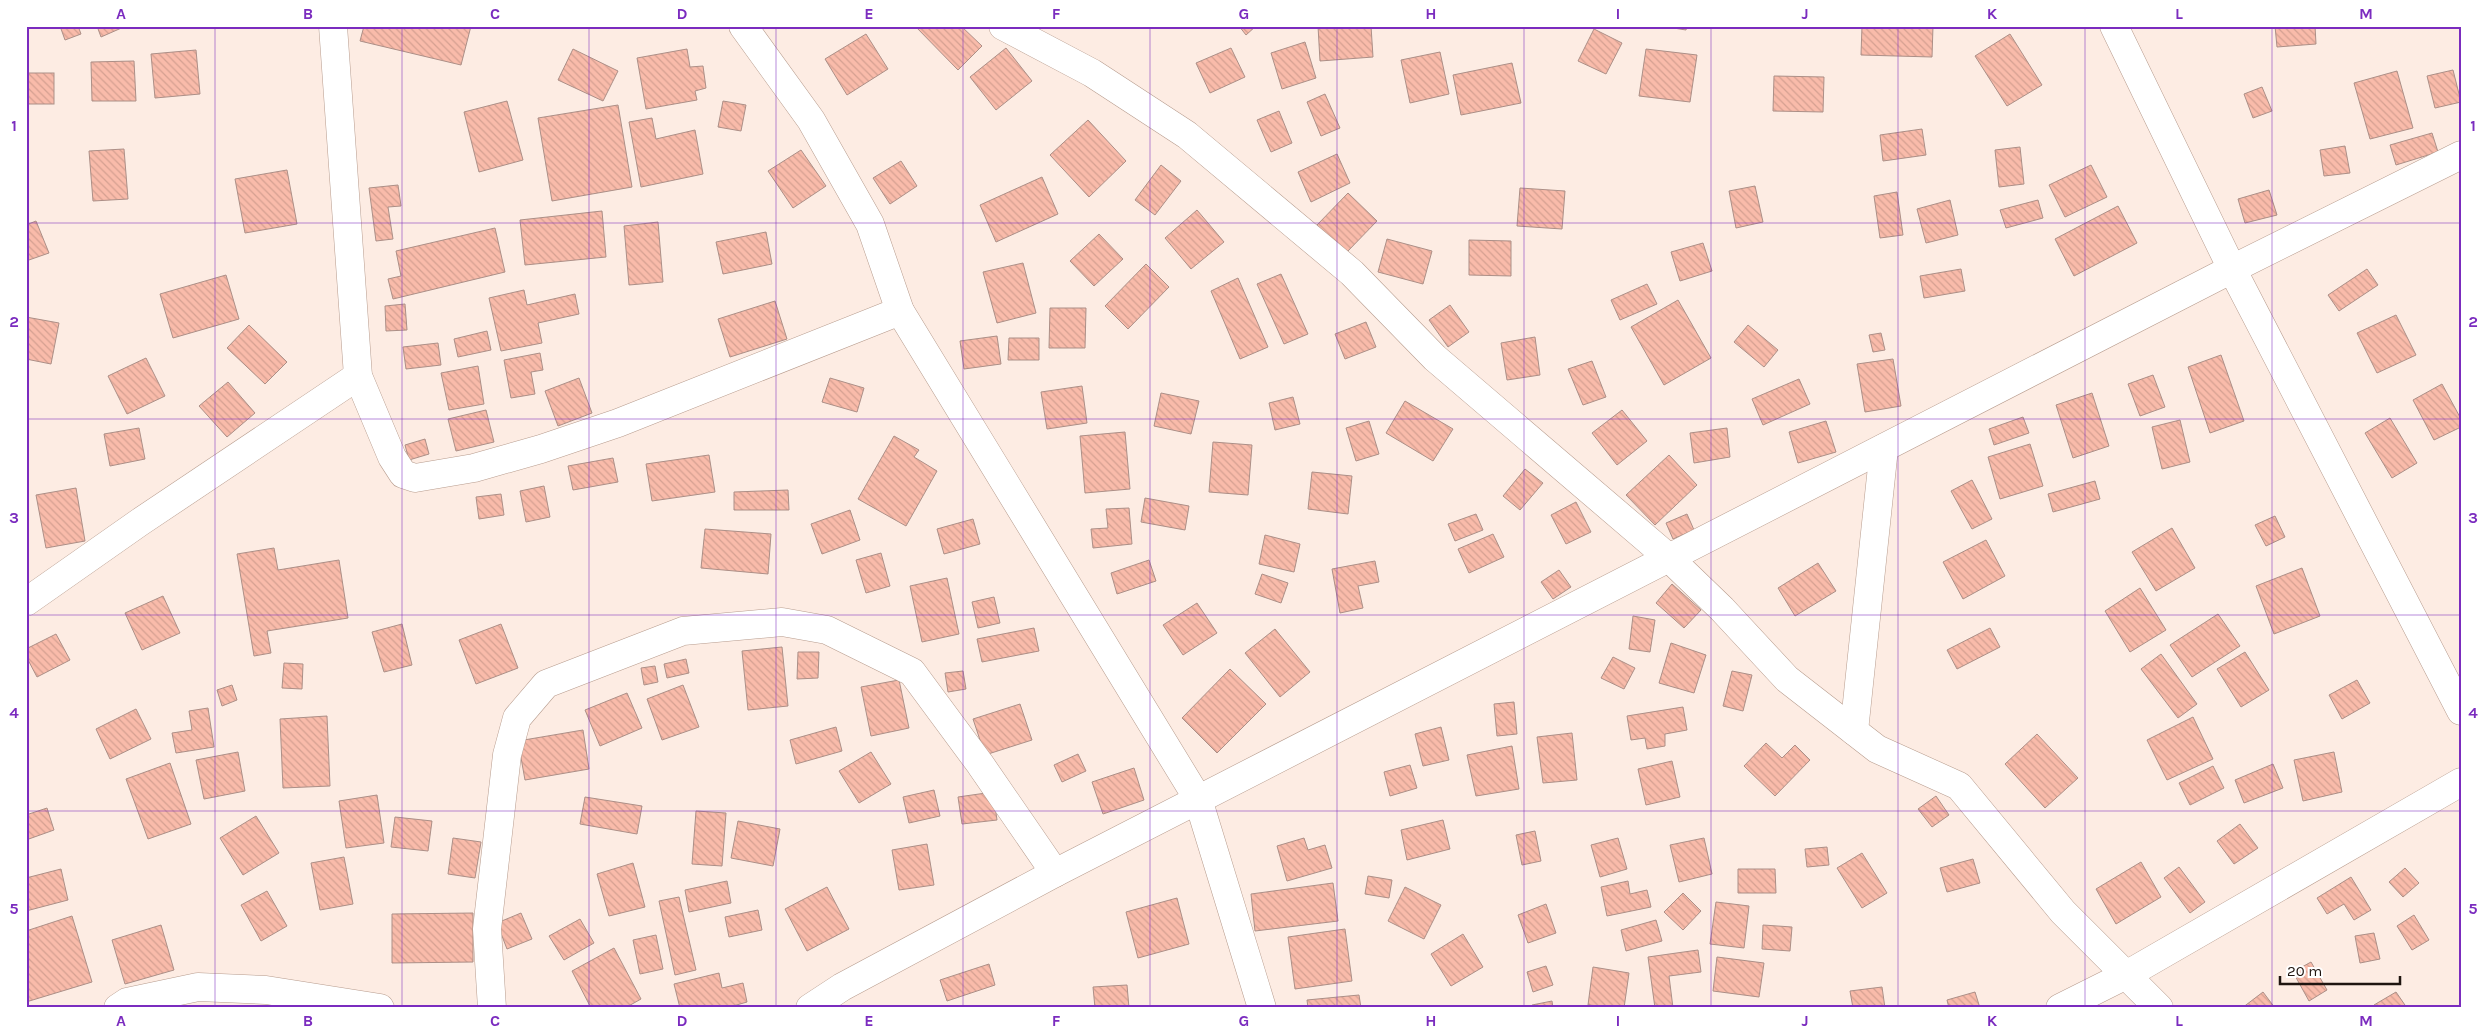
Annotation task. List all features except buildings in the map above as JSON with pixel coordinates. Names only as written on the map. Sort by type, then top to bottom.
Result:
[{"type":"street","points":[[334,26],[358,376],[396,466],[403,474],[415,478],[474,468],[541,449],[609,426],[900,311]]},
{"type":"street","points":[[743,26],[811,120],[870,224],[900,311],[1198,799],[1262,1008]]},
{"type":"street","points":[[1003,26],[1100,78],[1187,135],[1352,273],[1435,358],[1669,558],[1722,609],[1787,679],[1878,749],[1959,786],[2064,912],[2160,1008]]},
{"type":"street","points":[[2114,26],[2232,269],[2461,711]]},
{"type":"street","points":[[810,1008],[842,988],[1055,873],[1198,799],[2232,269],[2461,155]]},
{"type":"street","points":[[26,602],[140,522],[358,376]]},
{"type":"street","points":[[1854,731],[1884,448]]},
{"type":"street","points":[[492,1008],[487,929],[507,755],[517,718],[546,684],[683,631],[782,622],[827,630],[912,672],[980,764],[1055,873]]},
{"type":"street","points":[[2060,1008],[2128,974],[2461,782]]},
{"type":"street","points":[[118,1008],[127,1002],[198,987],[266,990],[380,1008]]}]
